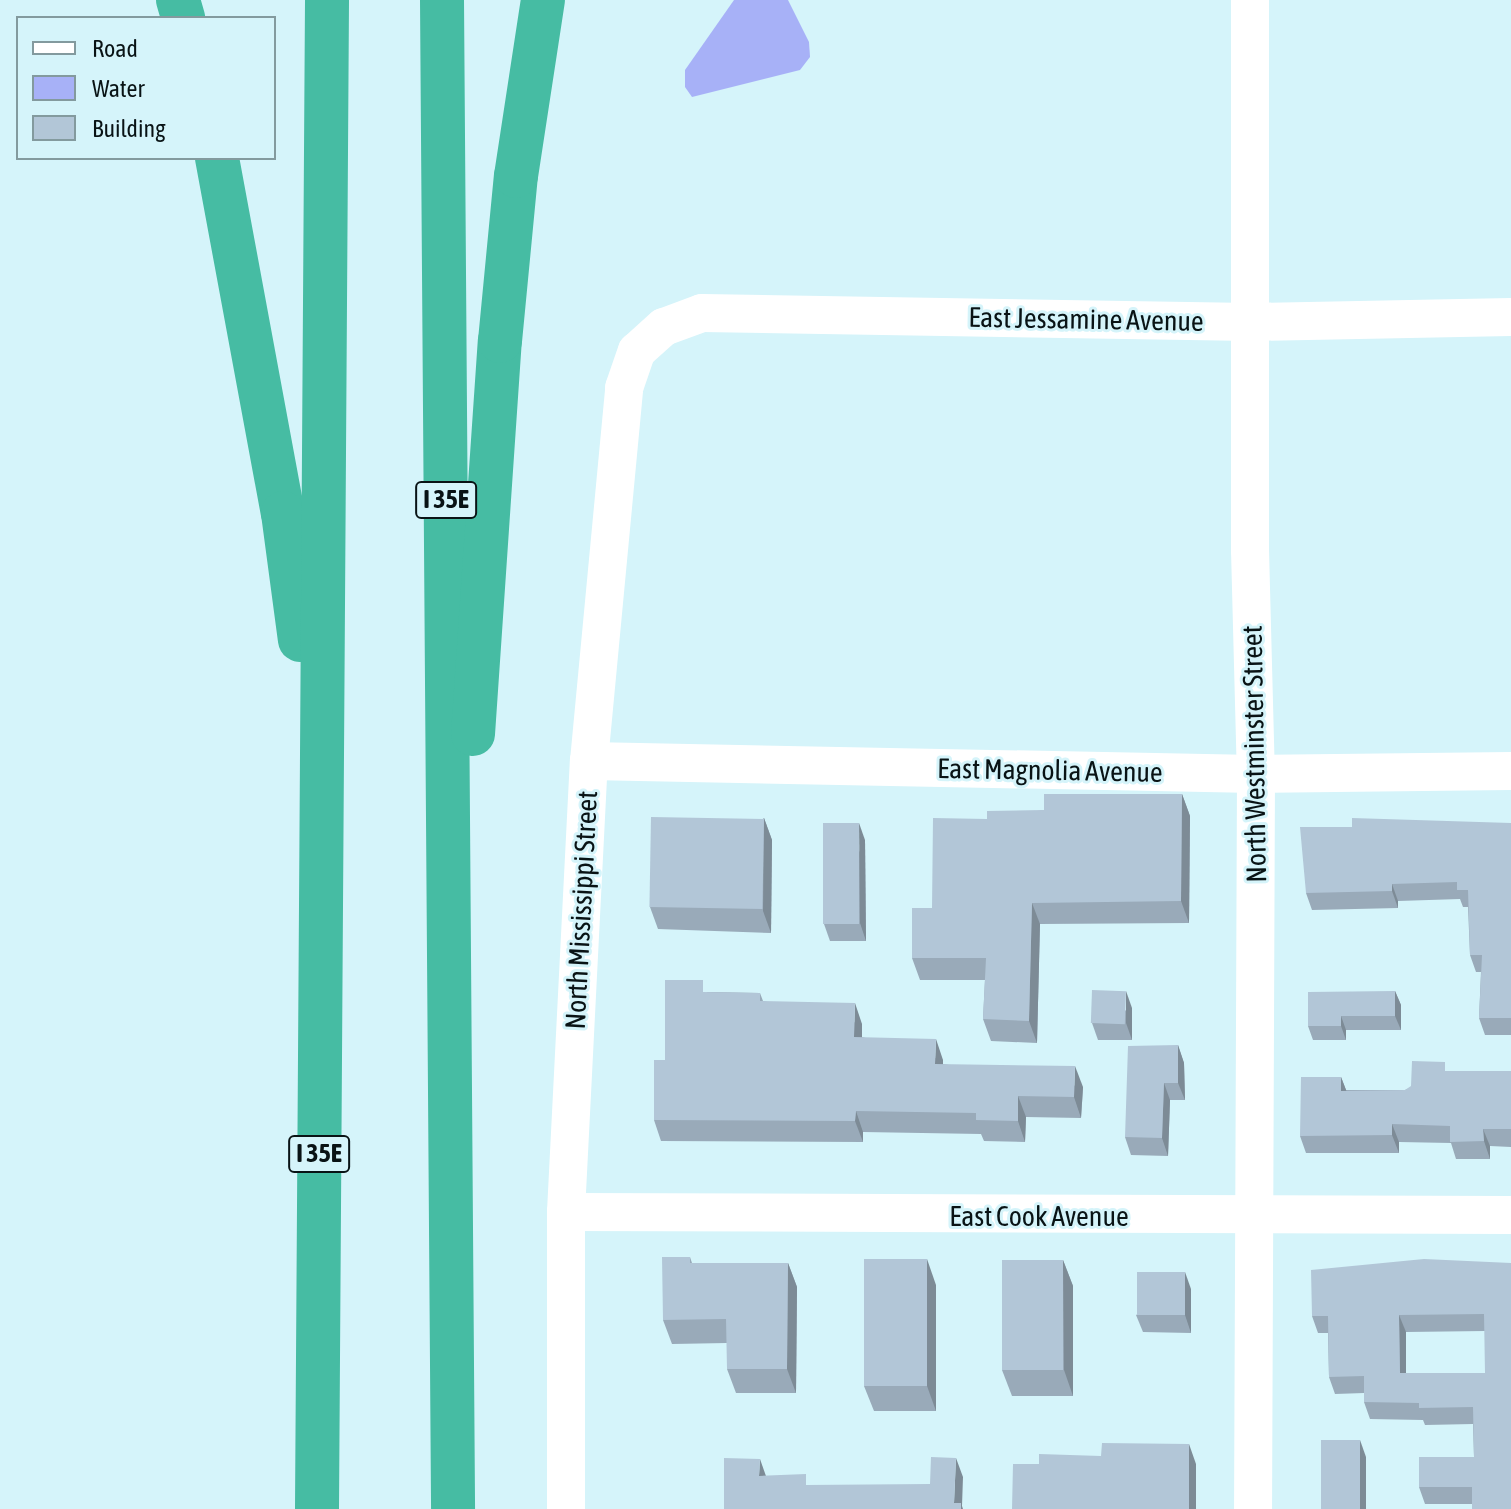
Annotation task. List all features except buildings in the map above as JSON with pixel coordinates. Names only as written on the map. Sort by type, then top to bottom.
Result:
[{"type":"highway","name":"I 35E","points":[[317,1509],[327,0]]},
{"type":"highway","name":"I 35E","points":[[442,0],[453,1509]]},
{"type":"highway","points":[[450,999],[490,538],[500,341],[516,176],[543,0]]},
{"type":"highway","points":[[217,160],[283,513],[321,798]]},
{"type":"street","name":"North Westminster Street","points":[[1250,0],[1250,550],[1256,774],[1253,1509]]},
{"type":"street","name":"East Jessamine Avenue","points":[[664,327],[702,313],[1251,322],[1511,317]]},
{"type":"street","name":"North Mississippi Street","points":[[566,1509],[566,1212],[589,761],[624,388],[637,351],[664,327]]},
{"type":"street","name":"East Magnolia Avenue","points":[[589,761],[1256,774],[1511,771]]},
{"type":"street","name":"East Cook Avenue","points":[[566,1212],[1252,1218],[1511,1215]]},
{"type":"water","points":[[734,0],[788,0],[809,42],[810,57],[800,70],[692,97],[685,87],[685,70]]}]
